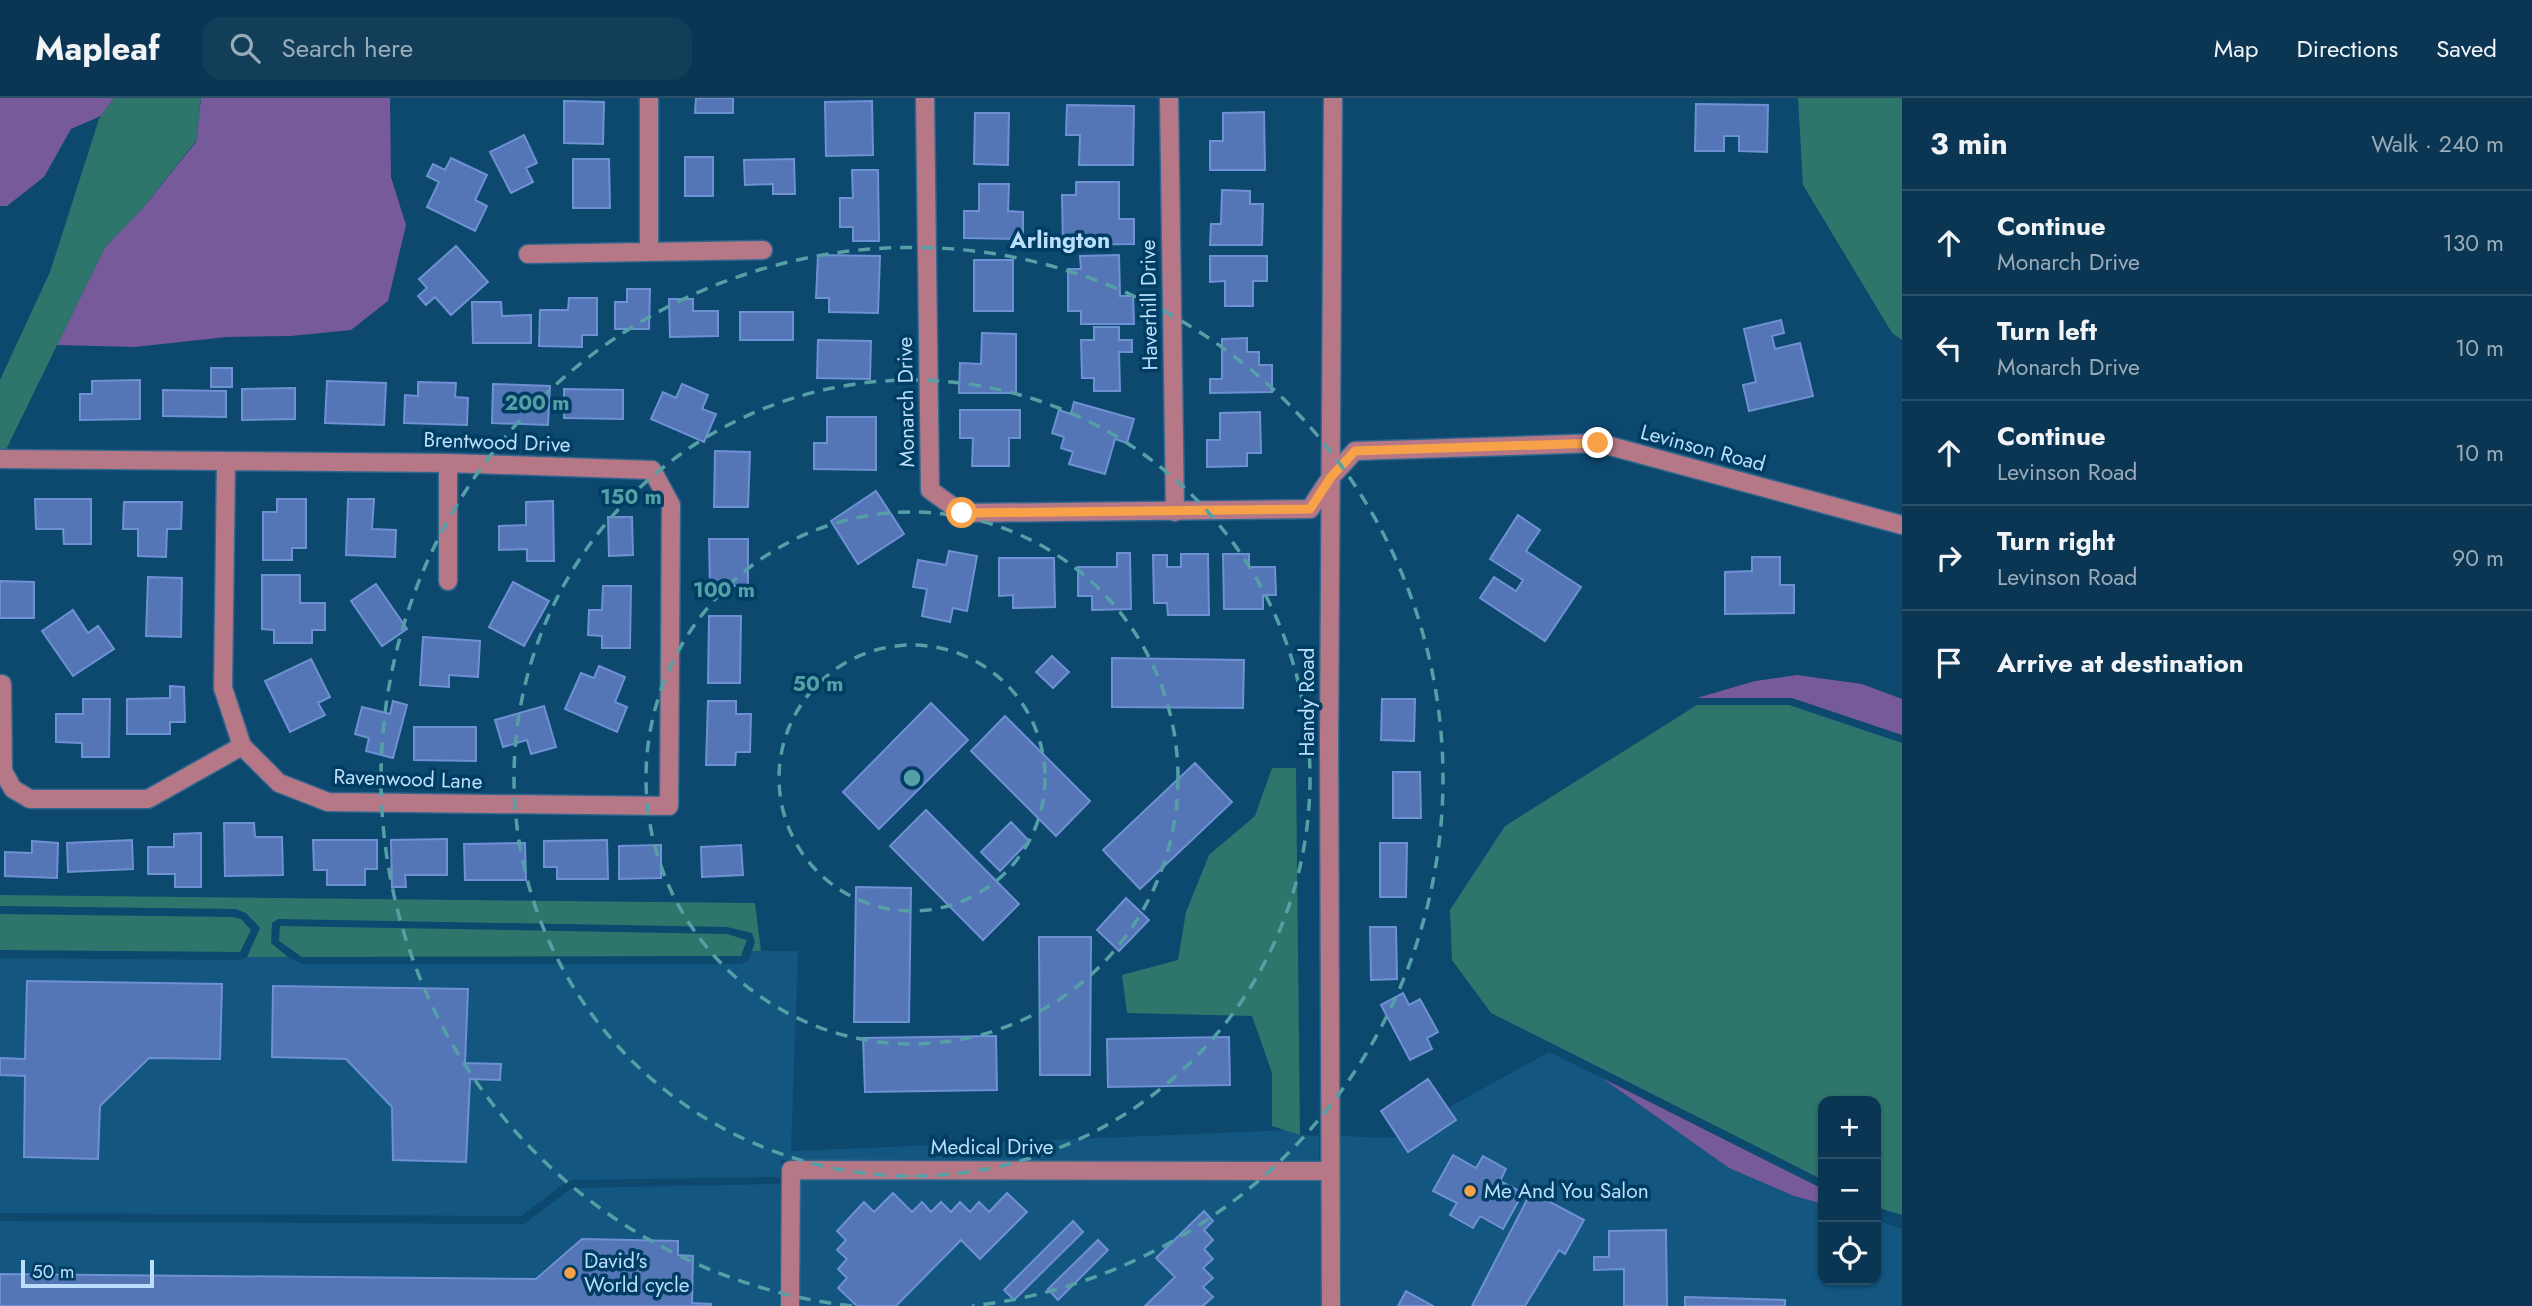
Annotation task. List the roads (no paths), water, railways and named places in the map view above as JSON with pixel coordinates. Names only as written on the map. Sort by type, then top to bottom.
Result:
[{"type":"street","points":[[649,98],[649,251]]},
{"type":"street","name":"Monarch Drive","points":[[925,98],[930,490],[962,513],[1310,509],[1331,477]]},
{"type":"street","name":"Haverhill Drive","points":[[1169,98],[1175,512]]},
{"type":"street","name":"Handy Road","points":[[1331,1306],[1333,98]]},
{"type":"street","points":[[528,254],[763,250]]},
{"type":"street","name":"Levinson Road","points":[[1331,477],[1355,451],[1598,443],[1902,525]]},
{"type":"street","name":"Brentwood Drive","points":[[0,460],[448,463],[652,470],[671,505],[669,807]]},
{"type":"street","name":"Ravenwood Lane","points":[[226,461],[223,688],[242,746],[279,783],[328,802],[669,807]]},
{"type":"street","points":[[448,463],[448,581]]},
{"type":"street","points":[[2,684],[3,771],[13,789],[30,799],[148,799],[242,746]]},
{"type":"street","name":"Medical Drive","points":[[790,1306],[791,1170],[1330,1171]]},
{"type":"place","name":"Me And You Salon","points":[[1470,1191]]},
{"type":"place","name":"David's World cycle","points":[[570,1273]]},
{"type":"district","name":"Arlington","points":[[1060,240]]}]
